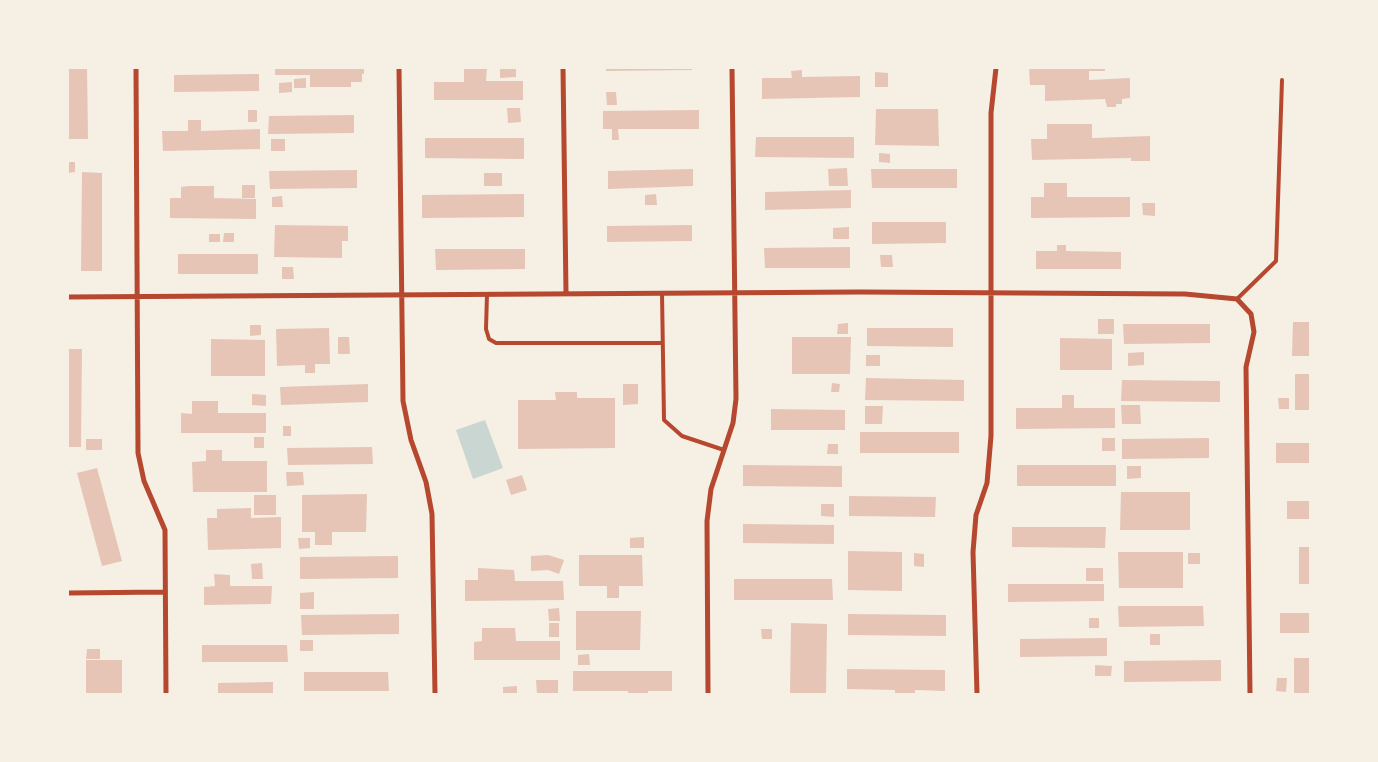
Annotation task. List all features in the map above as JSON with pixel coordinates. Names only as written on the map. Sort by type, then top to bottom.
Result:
[{"type":"street","points":[[136,68],[138,453],[144,481],[165,530],[166,694]]},
{"type":"street","points":[[399,68],[403,401],[411,440],[426,482],[432,514],[435,694]]},
{"type":"street","points":[[563,68],[566,293]]},
{"type":"street","points":[[708,694],[707,521],[711,489],[733,423],[736,399],[732,68]]},
{"type":"street","points":[[977,694],[973,552],[976,515],[987,483],[991,436],[991,113],[996,68]]},
{"type":"street","points":[[68,297],[735,292],[1185,294],[1237,299],[1251,314],[1254,332],[1246,366],[1250,694]]},
{"type":"street","points":[[68,593],[165,592]]},
{"type":"lane","points":[[1237,299],[1276,261],[1282,80]]},
{"type":"lane","points":[[662,293],[664,420],[682,436],[724,450]]},
{"type":"lane","points":[[487,294],[486,329],[489,339],[496,342],[662,343]]},
{"type":"shaded area","points":[[485,420],[503,468],[473,479],[456,430]]},
{"type":"building","points":[[68,68],[87,68],[88,139],[68,139]]},
{"type":"building","points":[[275,68],[364,68],[364,74],[362,74],[362,82],[351,82],[351,87],[310,87],[310,75],[275,75]]},
{"type":"building","points":[[464,68],[487,68],[486,81],[523,81],[523,100],[434,100],[434,82],[464,82]]},
{"type":"building","points":[[500,68],[516,68],[516,77],[500,78]]},
{"type":"building","points":[[606,68],[692,68],[692,70],[606,71]]},
{"type":"building","points":[[1029,68],[1105,68],[1105,71],[1089,71],[1089,80],[1130,78],[1130,98],[1122,99],[1122,104],[1116,104],[1116,107],[1107,107],[1105,99],[1045,101],[1045,85],[1030,85]]},
{"type":"building","points":[[802,70],[802,77],[860,76],[860,97],[762,99],[762,78],[792,78],[791,71]]},
{"type":"building","points":[[875,72],[888,73],[888,87],[875,87]]},
{"type":"building","points":[[259,74],[259,91],[174,92],[174,75]]},
{"type":"building","points":[[306,78],[306,88],[294,88],[294,79]]},
{"type":"building","points":[[292,82],[292,92],[279,93],[279,83]]},
{"type":"building","points":[[606,92],[616,92],[617,105],[607,105]]},
{"type":"building","points":[[507,108],[520,108],[521,122],[508,123]]},
{"type":"building","points":[[876,109],[938,109],[939,146],[875,145]]},
{"type":"building","points":[[248,110],[257,110],[257,122],[248,122]]},
{"type":"building","points":[[699,110],[699,129],[618,129],[619,140],[612,140],[612,129],[603,129],[603,111]]},
{"type":"building","points":[[354,115],[354,133],[268,134],[269,116]]},
{"type":"building","points":[[188,120],[201,120],[201,131],[260,129],[260,149],[163,151],[162,131],[188,131]]},
{"type":"building","points":[[1047,124],[1092,124],[1092,138],[1150,136],[1150,161],[1131,161],[1131,158],[1032,160],[1031,139],[1047,139]]},
{"type":"building","points":[[756,137],[854,137],[854,158],[755,157]]},
{"type":"building","points":[[425,138],[524,138],[524,159],[425,158]]},
{"type":"building","points":[[271,139],[285,139],[285,151],[271,151]]},
{"type":"building","points":[[879,153],[890,154],[890,163],[879,162]]},
{"type":"building","points":[[68,162],[75,162],[75,172],[68,173]]},
{"type":"building","points":[[847,168],[848,186],[829,186],[828,169]]},
{"type":"building","points":[[693,169],[693,186],[608,189],[608,171]]},
{"type":"building","points":[[871,169],[957,169],[957,188],[872,188]]},
{"type":"building","points":[[357,170],[357,188],[270,189],[269,171]]},
{"type":"building","points":[[82,172],[102,173],[102,271],[81,271]]},
{"type":"building","points":[[484,173],[502,173],[502,186],[484,186]]},
{"type":"building","points":[[1044,183],[1067,183],[1067,197],[1130,197],[1130,217],[1031,218],[1031,197],[1044,197]]},
{"type":"building","points":[[242,185],[255,185],[255,198],[242,198]]},
{"type":"building","points":[[214,186],[214,198],[256,199],[256,219],[170,218],[170,198],[181,198],[181,187]]},
{"type":"building","points":[[851,190],[851,208],[765,210],[765,192]]},
{"type":"building","points":[[524,194],[524,217],[422,218],[422,195]]},
{"type":"building","points":[[656,194],[657,205],[645,205],[645,195]]},
{"type":"building","points":[[282,196],[283,207],[272,207],[272,197]]},
{"type":"building","points":[[1142,203],[1155,203],[1155,216],[1143,215]]},
{"type":"building","points":[[872,222],[946,222],[946,243],[872,244]]},
{"type":"building","points":[[275,225],[348,226],[348,241],[342,241],[342,258],[274,257]]},
{"type":"building","points":[[692,225],[692,241],[607,242],[607,226]]},
{"type":"building","points":[[849,227],[849,239],[833,239],[833,228]]},
{"type":"building","points":[[224,233],[234,233],[234,242],[223,242]]},
{"type":"building","points":[[209,234],[220,234],[220,242],[209,242]]},
{"type":"building","points":[[1057,245],[1066,245],[1066,251],[1121,252],[1121,269],[1036,269],[1036,251],[1057,251]]},
{"type":"building","points":[[850,247],[850,268],[765,268],[764,248]]},
{"type":"building","points":[[435,249],[525,249],[525,269],[436,270]]},
{"type":"building","points":[[178,254],[258,254],[258,274],[178,274]]},
{"type":"building","points":[[880,255],[892,255],[893,267],[881,267]]},
{"type":"building","points":[[282,267],[293,267],[294,279],[282,279]]},
{"type":"building","points":[[1098,319],[1114,319],[1114,334],[1098,334]]},
{"type":"building","points":[[1293,322],[1310,322],[1310,356],[1292,356]]},
{"type":"building","points":[[848,323],[848,334],[837,334],[838,324]]},
{"type":"building","points":[[1123,324],[1210,324],[1210,343],[1124,344]]},
{"type":"building","points":[[250,325],[261,325],[261,335],[250,336]]},
{"type":"building","points":[[329,328],[330,364],[315,364],[315,373],[305,373],[305,365],[277,366],[276,329]]},
{"type":"building","points":[[867,328],[953,328],[953,347],[867,346]]},
{"type":"building","points":[[338,337],[349,337],[350,354],[338,354]]},
{"type":"building","points":[[792,337],[851,337],[850,374],[792,374]]},
{"type":"building","points":[[1060,338],[1112,339],[1112,370],[1060,370]]},
{"type":"building","points":[[211,339],[265,340],[265,376],[211,376]]},
{"type":"building","points":[[68,349],[82,349],[81,447],[68,447]]},
{"type":"building","points":[[1144,352],[1144,365],[1128,366],[1128,353]]},
{"type":"building","points":[[866,355],[880,355],[880,366],[866,366]]},
{"type":"building","points":[[1295,374],[1310,374],[1310,410],[1295,410]]},
{"type":"building","points":[[866,378],[964,380],[964,401],[865,400]]},
{"type":"building","points":[[1122,380],[1220,381],[1220,402],[1121,401]]},
{"type":"building","points":[[832,383],[840,384],[839,392],[831,392]]},
{"type":"building","points":[[368,384],[368,402],[281,405],[280,387]]},
{"type":"building","points":[[623,384],[638,384],[638,404],[623,405]]},
{"type":"building","points":[[555,392],[577,392],[577,398],[615,398],[615,448],[518,449],[518,400],[556,400]]},
{"type":"building","points":[[252,394],[266,395],[266,406],[252,405]]},
{"type":"building","points":[[1062,395],[1074,395],[1074,408],[1115,408],[1115,428],[1016,429],[1016,408],[1062,408]]},
{"type":"building","points":[[1278,398],[1289,398],[1289,409],[1279,409]]},
{"type":"building","points":[[192,401],[218,401],[218,413],[266,413],[266,433],[181,433],[181,413],[192,414]]},
{"type":"building","points":[[1121,405],[1140,405],[1141,424],[1122,424]]},
{"type":"building","points":[[865,406],[883,406],[882,424],[865,424]]},
{"type":"building","points":[[771,409],[845,410],[845,430],[771,430]]},
{"type":"building","points":[[283,426],[291,426],[291,436],[283,436]]},
{"type":"building","points":[[860,432],[959,432],[959,453],[860,453]]},
{"type":"building","points":[[254,437],[264,437],[264,448],[254,448]]},
{"type":"building","points":[[1102,438],[1115,438],[1115,451],[1102,451]]},
{"type":"building","points":[[1209,438],[1209,458],[1122,459],[1122,439]]},
{"type":"building","points":[[86,439],[102,439],[102,450],[86,450]]},
{"type":"building","points":[[1276,443],[1310,443],[1310,463],[1276,463]]},
{"type":"building","points":[[828,444],[838,444],[838,454],[827,454]]},
{"type":"building","points":[[372,447],[373,464],[288,465],[287,448]]},
{"type":"building","points":[[206,450],[222,450],[222,461],[267,461],[267,492],[193,492],[192,462],[206,461]]},
{"type":"building","points":[[743,465],[842,466],[842,487],[743,486]]},
{"type":"building","points":[[1017,465],[1116,465],[1116,486],[1017,486]]},
{"type":"building","points":[[1127,466],[1141,466],[1141,478],[1127,479]]},
{"type":"building","points":[[97,468],[122,561],[102,566],[77,473]]},
{"type":"building","points":[[286,472],[303,472],[304,485],[287,486]]},
{"type":"building","points":[[522,475],[527,490],[511,495],[506,480]]},
{"type":"building","points":[[1121,492],[1190,492],[1190,530],[1120,530]]},
{"type":"building","points":[[367,494],[366,532],[332,532],[332,545],[315,545],[315,532],[302,532],[302,495]]},
{"type":"building","points":[[254,495],[276,495],[276,515],[254,515]]},
{"type":"building","points":[[849,496],[936,497],[935,517],[849,516]]},
{"type":"building","points":[[1287,501],[1310,501],[1310,519],[1287,519]]},
{"type":"building","points":[[821,504],[834,504],[834,517],[821,516]]},
{"type":"building","points":[[251,508],[251,518],[281,517],[281,548],[208,550],[207,518],[217,518],[217,509]]},
{"type":"building","points":[[743,524],[834,525],[834,544],[743,543]]},
{"type":"building","points":[[1012,527],[1106,527],[1105,548],[1012,547]]},
{"type":"building","points":[[644,537],[644,548],[630,548],[630,538]]},
{"type":"building","points":[[298,538],[310,538],[310,548],[299,549]]},
{"type":"building","points":[[1299,547],[1310,547],[1310,584],[1299,584]]},
{"type":"building","points":[[848,551],[902,552],[902,591],[848,590]]},
{"type":"building","points":[[1118,552],[1183,552],[1183,588],[1119,588]]},
{"type":"building","points":[[914,553],[924,554],[924,567],[914,566]]},
{"type":"building","points":[[1188,553],[1200,553],[1200,564],[1188,564]]},
{"type":"building","points":[[548,555],[564,560],[559,574],[548,570],[531,571],[531,556]]},
{"type":"building","points":[[579,555],[642,555],[643,586],[619,586],[619,598],[607,598],[607,586],[579,586]]},
{"type":"building","points":[[398,556],[398,578],[300,579],[300,557]]},
{"type":"building","points":[[262,563],[263,579],[252,579],[251,564]]},
{"type":"building","points":[[478,568],[514,570],[515,581],[563,581],[564,600],[465,601],[465,580],[478,580]]},
{"type":"building","points":[[1086,568],[1103,568],[1103,581],[1086,581]]},
{"type":"building","points":[[214,574],[230,575],[230,586],[272,586],[271,604],[204,605],[204,587],[215,586]]},
{"type":"building","points":[[734,579],[832,579],[833,600],[734,600]]},
{"type":"building","points":[[1008,584],[1104,584],[1104,601],[1008,602]]},
{"type":"building","points":[[314,592],[314,609],[300,609],[300,593]]},
{"type":"building","points":[[1118,606],[1203,606],[1204,626],[1119,627]]},
{"type":"building","points":[[559,608],[560,621],[549,621],[548,609]]},
{"type":"building","points":[[576,611],[641,611],[640,650],[576,650]]},
{"type":"building","points":[[1280,613],[1310,613],[1310,633],[1280,633]]},
{"type":"building","points":[[399,614],[399,634],[302,635],[301,615]]},
{"type":"building","points":[[848,614],[946,615],[946,636],[848,635]]},
{"type":"building","points":[[1089,618],[1099,618],[1099,628],[1089,628]]},
{"type":"building","points":[[549,623],[559,623],[559,637],[549,637]]},
{"type":"building","points":[[791,623],[827,624],[826,694],[790,693]]},
{"type":"building","points":[[482,628],[515,628],[516,641],[560,641],[560,660],[474,660],[474,642],[482,641]]},
{"type":"building","points":[[761,629],[772,629],[772,639],[762,639]]},
{"type":"building","points":[[1150,634],[1160,634],[1160,645],[1150,645]]},
{"type":"building","points":[[1107,638],[1107,656],[1020,657],[1020,639]]},
{"type":"building","points":[[300,640],[313,640],[313,651],[300,651]]},
{"type":"building","points":[[202,645],[287,645],[288,662],[202,662]]},
{"type":"building","points":[[87,649],[100,649],[100,659],[86,659]]},
{"type":"building","points":[[589,654],[590,665],[578,665],[578,655]]},
{"type":"building","points":[[1294,658],[1310,658],[1310,694],[1294,694]]},
{"type":"building","points":[[86,660],[122,660],[122,694],[86,694]]},
{"type":"building","points":[[1221,660],[1221,681],[1124,682],[1124,661]]},
{"type":"building","points":[[1095,665],[1112,666],[1111,676],[1095,676]]},
{"type":"building","points":[[847,669],[945,670],[945,691],[915,690],[915,694],[895,694],[895,690],[847,689]]},
{"type":"building","points":[[573,671],[672,671],[672,691],[648,691],[648,694],[628,694],[628,691],[573,691]]},
{"type":"building","points":[[304,672],[388,672],[389,691],[304,691]]},
{"type":"building","points":[[1277,678],[1287,678],[1286,692],[1276,691]]},
{"type":"building","points":[[536,680],[558,680],[558,694],[537,694]]},
{"type":"building","points":[[273,682],[273,694],[218,694],[218,683]]},
{"type":"building","points":[[517,686],[517,694],[503,694],[503,687]]}]
